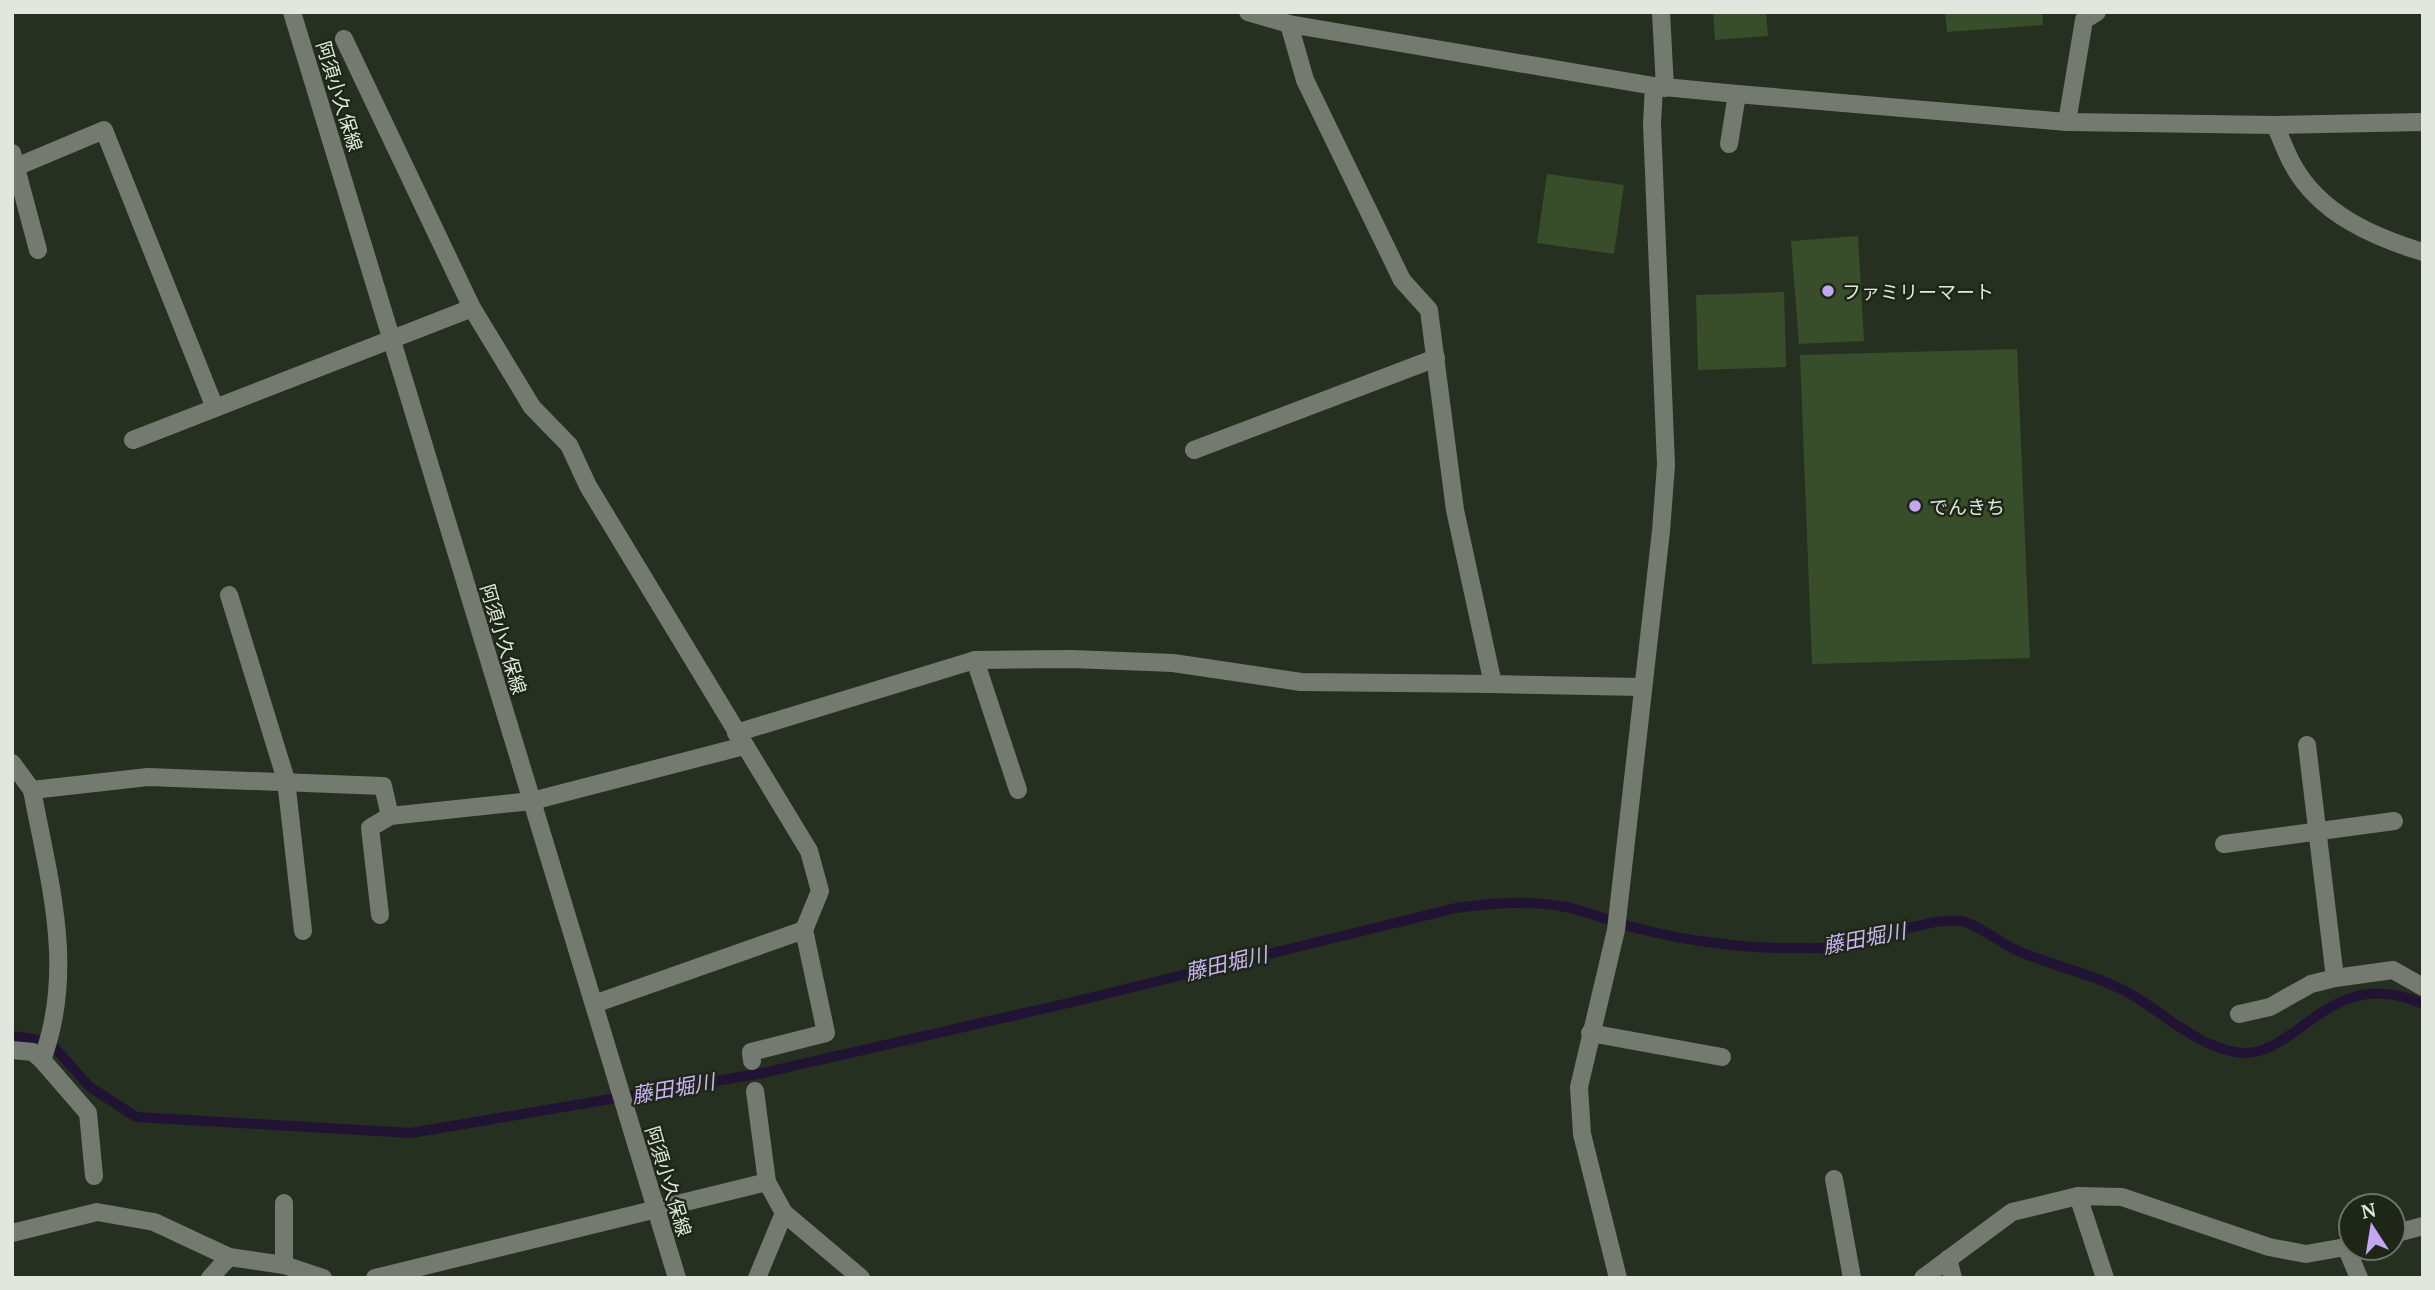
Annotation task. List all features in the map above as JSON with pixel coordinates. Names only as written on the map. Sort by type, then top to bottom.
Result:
[{"type":"street","name":"阿須小久保線","points":[[292,12],[677,1278]]},
{"type":"street","points":[[1248,12],[1289,24],[1660,87],[2067,122],[2275,125],[2423,122]]},
{"type":"street","points":[[1618,1278],[1582,1134],[1579,1087],[1616,930],[1641,687],[1661,531],[1666,465],[1652,124],[1660,87],[1661,12]]},
{"type":"street","points":[[2067,122],[2084,20],[2097,12]]},
{"type":"street","points":[[1289,24],[1305,80],[1402,280],[1429,310],[1455,510],[1493,684]]},
{"type":"street","points":[[344,39],[472,308],[532,407],[569,445],[588,486],[809,851],[820,891],[804,930],[826,1033],[751,1052],[752,1061]]},
{"type":"street","points":[[1729,144],[1737,94]]},
{"type":"street","points":[[2275,125],[2293,167],[2320,200],[2355,226],[2423,252]]},
{"type":"street","points":[[38,250],[14,160],[104,130],[215,408]]},
{"type":"street","points":[[133,440],[472,308]]},
{"type":"street","points":[[1194,450],[1436,358]]},
{"type":"street","points":[[229,595],[286,780],[303,931]]},
{"type":"street","points":[[380,915],[370,828],[390,816],[532,801],[740,740],[975,660],[1073,659],[1173,663],[1301,682],[1641,687]]},
{"type":"street","points":[[975,660],[1018,790]]},
{"type":"street","points":[[2307,745],[2335,978]]},
{"type":"street","points":[[12,763],[32,790],[60,949],[60,984],[43,1057]]},
{"type":"street","points":[[32,790],[148,777],[286,780],[383,786],[390,816]]},
{"type":"street","points":[[2224,844],[2394,821]]},
{"type":"street","points":[[594,1004],[804,930]]},
{"type":"street","points":[[2239,1014],[2270,1007],[2311,985],[2335,978],[2393,970],[2423,987]]},
{"type":"street","points":[[1590,1033],[1722,1057]]},
{"type":"street","points":[[12,1051],[33,1052],[43,1057],[88,1113],[94,1176]]},
{"type":"street","points":[[755,1091],[767,1182],[784,1213],[861,1278]]},
{"type":"street","points":[[1834,1179],[1852,1278]]},
{"type":"street","points":[[375,1278],[767,1182]]},
{"type":"street","points":[[1923,1278],[2012,1212],[2078,1196],[2122,1197],[2269,1247],[2306,1254],[2337,1248]]},
{"type":"street","points":[[2078,1196],[2105,1278]]},
{"type":"street","points":[[284,1203],[284,1265]]},
{"type":"street","points":[[12,1233],[97,1212],[154,1222],[229,1257],[284,1265],[323,1278]]},
{"type":"street","points":[[757,1278],[784,1213]]},
{"type":"street","points":[[210,1278],[229,1257]]},
{"type":"street","points":[[1948,1259],[1954,1278]]},
{"type":"building","points":[[1713,12],[1766,12],[1768,36],[1715,40]]},
{"type":"building","points":[[1945,12],[2042,12],[2043,25],[1947,32]]},
{"type":"building","points":[[1547,174],[1624,185],[1614,254],[1537,243]]},
{"type":"building","name":"ファミリーマート","points":[[1858,236],[1864,341],[1799,344],[1791,241]]},
{"type":"building","points":[[1784,292],[1786,367],[1698,370],[1696,295]]},
{"type":"building","name":"でんきち","points":[[2017,349],[2030,658],[1812,664],[1800,355]]},
{"type":"waterway","name":"藤田堀川","points":[[12,1036],[40,1040],[54,1047],[90,1087],[136,1117],[411,1133],[763,1073],[1077,1001],[1456,908],[1511,903],[1566,907],[1632,927],[1692,940],[1774,948],[1836,947],[1920,925],[1965,922],[2016,950],[2120,989],[2194,1036],[2235,1052],[2257,1052],[2277,1044],[2337,1003],[2362,995],[2390,994],[2423,1004]]},
{"type":"place","name":"ファミリーマート","points":[[1828,291]]},
{"type":"place","name":"でんきち","points":[[1915,506]]}]
